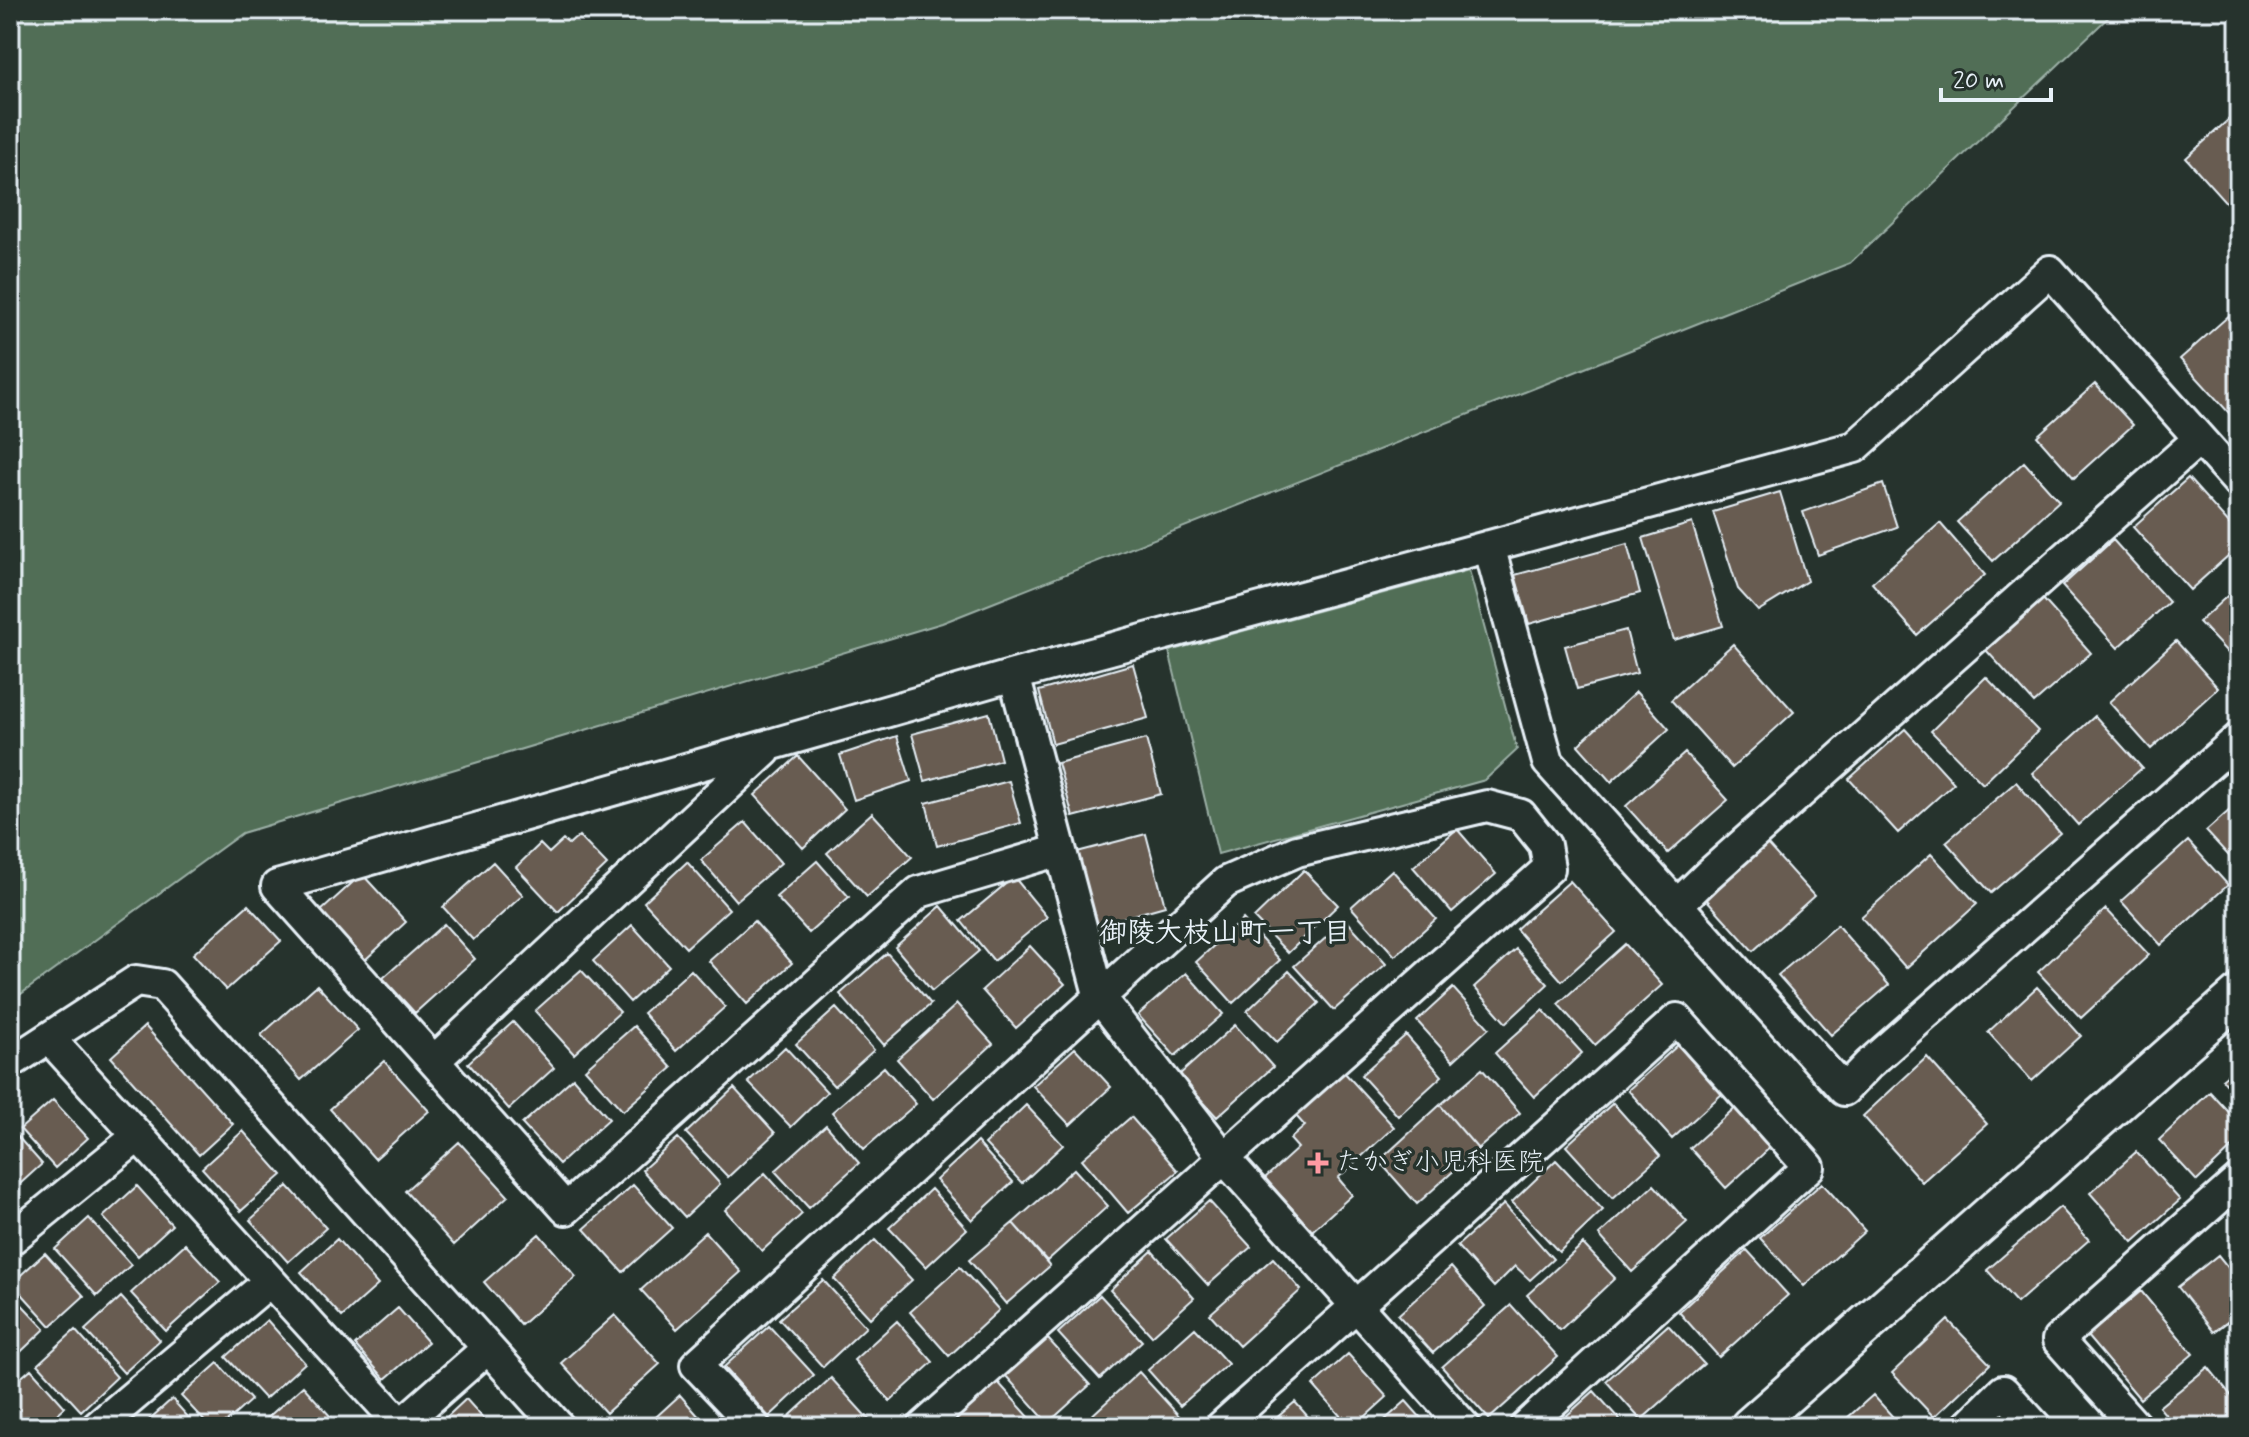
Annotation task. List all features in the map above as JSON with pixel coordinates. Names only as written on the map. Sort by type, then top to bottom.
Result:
[{"type":"street","points":[[1060,850],[919,892],[566,1209],[277,886],[1014,675],[1855,447],[2050,271],[2239,483]]},
{"type":"street","points":[[1677,905],[2199,439]]},
{"type":"street","points":[[1489,546],[1548,762],[1844,1090],[1869,1064],[2239,738]]},
{"type":"street","points":[[1014,675],[1100,998],[1225,1159],[1465,1427]]},
{"type":"street","points":[[434,1061],[770,746]]},
{"type":"street","points":[[755,1427],[696,1365],[1226,882],[1297,851],[1487,806],[1521,815],[1545,845],[1549,868],[923,1427]]},
{"type":"street","points":[[10,1063],[136,981],[162,985],[559,1427]]},
{"type":"street","points":[[1750,1427],[2239,995]]},
{"type":"street","points":[[1221,1427],[1677,1019],[1809,1167],[1525,1427]]},
{"type":"street","points":[[49,1038],[400,1426],[488,1348]]},
{"type":"street","points":[[10,1240],[138,1136]]},
{"type":"street","points":[[2136,1427],[2058,1340],[2239,1180]]},
{"type":"street","points":[[97,1427],[270,1281]]},
{"type":"street","points":[[1967,1427],[2003,1391],[2036,1427]]},
{"type":"green space","points":[[10,10],[2116,10],[1850,263],[942,623],[242,833],[10,1002]]},
{"type":"green space","points":[[1469,570],[1517,750],[1485,780],[1218,854],[1169,651]]},
{"type":"building","points":[[2239,110],[2239,217],[2186,158]]},
{"type":"building","points":[[2233,312],[2239,318],[2239,424],[2180,359]]},
{"type":"building","points":[[2095,384],[2133,425],[2074,478],[2037,436]]},
{"type":"building","points":[[2024,462],[2059,501],[1993,561],[1957,522]]},
{"type":"building","points":[[2188,478],[2239,535],[2239,546],[2190,590],[2133,527]]},
{"type":"building","points":[[1883,484],[1897,527],[1818,555],[1803,512]]},
{"type":"building","points":[[1780,492],[1807,581],[1758,611],[1738,589],[1713,512]]},
{"type":"building","points":[[1692,523],[1723,626],[1674,640],[1643,538]]},
{"type":"building","points":[[1940,523],[1985,575],[1917,635],[1872,583]]},
{"type":"building","points":[[2113,540],[2169,602],[2118,648],[2062,586]]},
{"type":"building","points":[[1627,544],[1640,593],[1529,624],[1515,575]]},
{"type":"building","points":[[2239,585],[2239,665],[2199,622]]},
{"type":"building","points":[[2043,599],[2091,653],[2034,703],[1986,650]]},
{"type":"building","points":[[1626,630],[1637,673],[1577,689],[1565,646]]},
{"type":"building","points":[[2176,641],[2218,688],[2151,749],[2109,702]]},
{"type":"building","points":[[1733,644],[1794,712],[1732,768],[1671,700]]},
{"type":"building","points":[[1133,664],[1148,718],[1053,744],[1039,691]]},
{"type":"building","points":[[1986,677],[2038,731],[1983,784],[1931,731]]},
{"type":"building","points":[[1636,692],[1669,729],[1611,782],[1578,745]]},
{"type":"building","points":[[989,713],[1001,760],[925,781],[912,734]]},
{"type":"building","points":[[2095,716],[2142,768],[2078,825],[2032,773]]},
{"type":"building","points":[[1905,729],[1954,783],[1898,833],[1849,779]]},
{"type":"building","points":[[897,736],[911,781],[854,800],[840,755]]},
{"type":"building","points":[[1146,739],[1161,794],[1073,817],[1058,763]]},
{"type":"building","points":[[1685,753],[1728,800],[1668,853],[1626,806]]},
{"type":"building","points":[[798,756],[845,809],[803,848],[755,795]]},
{"type":"building","points":[[1009,781],[1021,823],[937,846],[926,803]]},
{"type":"building","points":[[2016,782],[2060,833],[1991,893],[1946,842]]},
{"type":"building","points":[[2239,802],[2239,867],[2206,831]]},
{"type":"building","points":[[872,813],[912,857],[867,897],[827,853]]},
{"type":"building","points":[[745,822],[781,863],[736,901],[701,860]]},
{"type":"building","points":[[1457,829],[1496,874],[1452,912],[1413,867]]},
{"type":"building","points":[[1146,834],[1165,906],[1097,925],[1077,852]]},
{"type":"building","points":[[579,836],[607,865],[558,912],[516,867],[540,844],[549,853],[563,840],[569,845]]},
{"type":"building","points":[[2188,841],[2228,885],[2161,945],[2121,901]]},
{"type":"building","points":[[1767,844],[1814,896],[1753,951],[1706,899]]},
{"type":"building","points":[[1931,854],[1977,904],[1906,968],[1861,917]]},
{"type":"building","points":[[817,861],[849,897],[809,933],[776,897]]},
{"type":"building","points":[[493,862],[523,895],[473,940],[443,907]]},
{"type":"building","points":[[687,862],[729,909],[686,948],[644,902]]},
{"type":"building","points":[[1304,870],[1338,905],[1288,953],[1254,918]]},
{"type":"building","points":[[1392,870],[1436,919],[1395,956],[1351,907]]},
{"type":"building","points":[[362,874],[406,922],[365,960],[321,911]]},
{"type":"building","points":[[1014,877],[1047,917],[994,961],[961,921]]},
{"type":"building","points":[[1570,881],[1616,932],[1562,981],[1516,929]]},
{"type":"building","points":[[248,905],[281,941],[226,990],[193,954]]},
{"type":"building","points":[[941,906],[979,951],[932,991],[895,947]]},
{"type":"building","points":[[2106,909],[2149,955],[2081,1018],[2038,972]]},
{"type":"building","points":[[1243,919],[1280,960],[1233,1003],[1196,962]]},
{"type":"building","points":[[1346,920],[1386,964],[1334,1010],[1294,966]]},
{"type":"building","points":[[754,921],[792,963],[747,1004],[709,961]]},
{"type":"building","points":[[444,924],[475,959],[415,1013],[383,978]]},
{"type":"building","points":[[632,925],[669,966],[630,1002],[593,961]]},
{"type":"building","points":[[1837,925],[1889,985],[1831,1035],[1778,975]]},
{"type":"building","points":[[1625,944],[1662,985],[1595,1045],[1558,1004]]},
{"type":"building","points":[[1030,946],[1065,984],[1016,1028],[982,990]]},
{"type":"building","points":[[1516,949],[1548,984],[1506,1023],[1474,987]]},
{"type":"building","points":[[887,953],[931,1004],[884,1045],[840,994]]},
{"type":"building","points":[[581,970],[620,1012],[574,1054],[535,1011]]},
{"type":"building","points":[[691,970],[725,1007],[676,1051],[643,1013]]},
{"type":"building","points":[[1289,971],[1319,1003],[1277,1042],[1247,1011]]},
{"type":"building","points":[[1186,973],[1223,1014],[1175,1056],[1138,1015]]},
{"type":"building","points":[[317,985],[358,1030],[301,1080],[261,1035]]},
{"type":"building","points":[[2037,987],[2081,1036],[2032,1081],[1988,1032]]},
{"type":"building","points":[[1453,988],[1489,1028],[1453,1061],[1417,1021]]},
{"type":"building","points":[[957,1004],[993,1044],[933,1099],[897,1059]]},
{"type":"building","points":[[836,1008],[874,1050],[834,1086],[796,1044]]},
{"type":"building","points":[[1543,1010],[1582,1053],[1534,1097],[1495,1053]]},
{"type":"building","points":[[513,1022],[554,1068],[509,1109],[468,1063]]},
{"type":"building","points":[[1235,1025],[1273,1067],[1217,1117],[1179,1075]]},
{"type":"building","points":[[145,1026],[233,1124],[199,1155],[111,1057]]},
{"type":"building","points":[[634,1026],[672,1068],[623,1111],[585,1069]]},
{"type":"building","points":[[1406,1035],[1442,1076],[1398,1116],[1361,1075]]},
{"type":"building","points":[[1678,1045],[1722,1094],[1672,1139],[1628,1090]]},
{"type":"building","points":[[785,1047],[827,1092],[791,1127],[748,1082]]},
{"type":"building","points":[[1075,1048],[1111,1087],[1070,1125],[1033,1086]]},
{"type":"building","points":[[1927,1057],[1987,1124],[1922,1182],[1863,1116]]},
{"type":"building","points":[[384,1061],[429,1111],[375,1159],[330,1109]]},
{"type":"building","points":[[2239,1065],[2239,1100],[2222,1079]]},
{"type":"building","points":[[884,1067],[916,1104],[864,1149],[832,1112]]},
{"type":"building","points":[[1482,1069],[1520,1113],[1478,1149],[1440,1105]]},
{"type":"building","name":"たかぎ小児科医院","points":[[1344,1072],[1394,1127],[1338,1178],[1352,1195],[1312,1231],[1265,1178],[1298,1148],[1290,1139],[1305,1126],[1296,1116]]},
{"type":"building","points":[[573,1078],[609,1119],[559,1164],[522,1124]]},
{"type":"building","points":[[734,1088],[775,1133],[728,1177],[686,1133]]},
{"type":"building","points":[[2210,1092],[2239,1123],[2239,1141],[2197,1181],[2159,1140]]},
{"type":"building","points":[[53,1100],[88,1138],[55,1168],[20,1129]]},
{"type":"building","points":[[1613,1103],[1660,1156],[1613,1198],[1566,1146]]},
{"type":"building","points":[[1026,1105],[1063,1145],[1022,1183],[985,1144]]},
{"type":"building","points":[[1440,1105],[1478,1149],[1417,1204],[1379,1161]]},
{"type":"building","points":[[1738,1105],[1774,1144],[1726,1188],[1690,1148]]},
{"type":"building","points":[[1131,1117],[1178,1171],[1128,1213],[1082,1159]]},
{"type":"building","points":[[826,1125],[859,1163],[809,1208],[775,1171]]},
{"type":"building","points":[[10,1128],[42,1164],[10,1193]]},
{"type":"building","points":[[243,1131],[282,1175],[241,1211],[202,1168]]},
{"type":"building","points":[[678,1138],[720,1184],[685,1217],[642,1170]]},
{"type":"building","points":[[459,1142],[508,1196],[454,1245],[405,1191]]},
{"type":"building","points":[[977,1142],[1013,1182],[972,1220],[936,1180]]},
{"type":"building","points":[[2136,1152],[2180,1200],[2133,1242],[2090,1193]]},
{"type":"building","points":[[1556,1160],[1603,1210],[1559,1252],[1512,1202]]},
{"type":"building","points":[[1074,1169],[1108,1206],[1047,1261],[1013,1223]]},
{"type":"building","points":[[765,1173],[802,1214],[762,1251],[725,1210]]},
{"type":"building","points":[[1822,1183],[1865,1231],[1804,1286],[1760,1238]]},
{"type":"building","points":[[633,1185],[672,1228],[623,1272],[584,1229]]},
{"type":"building","points":[[1654,1185],[1687,1222],[1632,1272],[1599,1235]]},
{"type":"building","points":[[137,1186],[172,1225],[138,1256],[103,1217]]},
{"type":"building","points":[[288,1186],[326,1228],[288,1262],[250,1220]]},
{"type":"building","points":[[931,1189],[967,1229],[926,1267],[889,1228]]},
{"type":"building","points":[[1209,1201],[1251,1247],[1208,1285],[1166,1239]]},
{"type":"building","points":[[1504,1204],[1553,1259],[1530,1280],[1515,1266],[1494,1287],[1457,1246]]},
{"type":"building","points":[[2060,1207],[2089,1240],[2017,1303],[1987,1270]]},
{"type":"building","points":[[89,1218],[131,1265],[97,1296],[55,1249]]},
{"type":"building","points":[[1013,1223],[1050,1266],[1006,1304],[969,1260]]},
{"type":"building","points":[[705,1232],[741,1272],[677,1329],[641,1290]]},
{"type":"building","points":[[539,1234],[576,1277],[521,1325],[484,1282]]},
{"type":"building","points":[[337,1239],[378,1285],[342,1317],[301,1272]]},
{"type":"building","points":[[875,1240],[912,1280],[870,1318],[834,1279]]},
{"type":"building","points":[[185,1244],[220,1282],[166,1331],[131,1293]]},
{"type":"building","points":[[1583,1244],[1615,1278],[1560,1330],[1527,1295]]},
{"type":"building","points":[[1747,1250],[1788,1295],[1719,1357],[1679,1312]]},
{"type":"building","points":[[1152,1251],[1194,1298],[1152,1336],[1110,1290]]},
{"type":"building","points":[[45,1253],[84,1296],[51,1326],[12,1283]]},
{"type":"building","points":[[2218,1255],[2239,1281],[2239,1313],[2214,1332],[2178,1287]]},
{"type":"building","points":[[1273,1258],[1301,1290],[1239,1346],[1210,1314]]},
{"type":"building","points":[[960,1267],[999,1310],[949,1356],[910,1312]]},
{"type":"building","points":[[1451,1267],[1485,1306],[1433,1353],[1398,1315]]},
{"type":"building","points":[[823,1280],[866,1327],[823,1367],[779,1319]]},
{"type":"building","points":[[2141,1291],[2193,1354],[2140,1399],[2087,1336]]},
{"type":"building","points":[[10,1292],[45,1329],[12,1360],[10,1358]]},
{"type":"building","points":[[1100,1295],[1142,1341],[1100,1379],[1058,1333]]},
{"type":"building","points":[[121,1297],[160,1340],[124,1373],[85,1330]]},
{"type":"building","points":[[1511,1305],[1558,1357],[1489,1419],[1442,1367]]},
{"type":"building","points":[[398,1308],[428,1342],[385,1379],[355,1345]]},
{"type":"building","points":[[615,1315],[660,1364],[606,1413],[561,1363]]},
{"type":"building","points":[[267,1320],[305,1363],[265,1399],[226,1357]]},
{"type":"building","points":[[1948,1320],[1990,1364],[1934,1417],[1892,1373]]},
{"type":"building","points":[[897,1321],[933,1362],[890,1401],[854,1360]]},
{"type":"building","points":[[1668,1325],[1704,1364],[1641,1420],[1606,1381]]},
{"type":"building","points":[[769,1326],[814,1375],[769,1417],[724,1367]]},
{"type":"building","points":[[1195,1328],[1228,1364],[1180,1406],[1148,1370]]},
{"type":"building","points":[[75,1330],[117,1377],[81,1411],[38,1364]]},
{"type":"building","points":[[1048,1339],[1090,1385],[1048,1423],[1006,1376]]},
{"type":"building","points":[[1348,1354],[1387,1397],[1354,1427],[1350,1427],[1313,1385]]},
{"type":"building","points":[[218,1363],[251,1400],[221,1427],[210,1427],[181,1396]]},
{"type":"building","points":[[2208,1367],[2239,1405],[2239,1413],[2222,1427],[2176,1427],[2159,1407]]},
{"type":"building","points":[[31,1369],[65,1407],[43,1427],[15,1427],[10,1421],[10,1387]]},
{"type":"building","points":[[1139,1372],[1181,1418],[1171,1427],[1097,1427],[1089,1418]]},
{"type":"building","points":[[831,1378],[872,1423],[868,1427],[783,1427],[781,1424]]},
{"type":"building","points":[[997,1381],[1038,1427],[962,1427],[955,1419]]},
{"type":"building","points":[[303,1386],[340,1427],[257,1427]]},
{"type":"building","points":[[1594,1391],[1626,1427],[1554,1427]]},
{"type":"building","points":[[680,1395],[708,1427],[645,1427]]},
{"type":"building","points":[[1873,1395],[1902,1427],[1837,1427]]},
{"type":"building","points":[[172,1399],[197,1427],[141,1427]]},
{"type":"building","points":[[466,1399],[491,1427],[436,1427]]},
{"type":"building","points":[[1406,1401],[1429,1427],[1377,1427]]},
{"type":"building","points":[[1295,1402],[1317,1427],[1266,1427]]},
{"type":"place","name":"たかぎ小児科医院","points":[[1318,1163]]},
{"type":"district","name":"御陵大枝山町一丁目","points":[[1225,933]]}]
